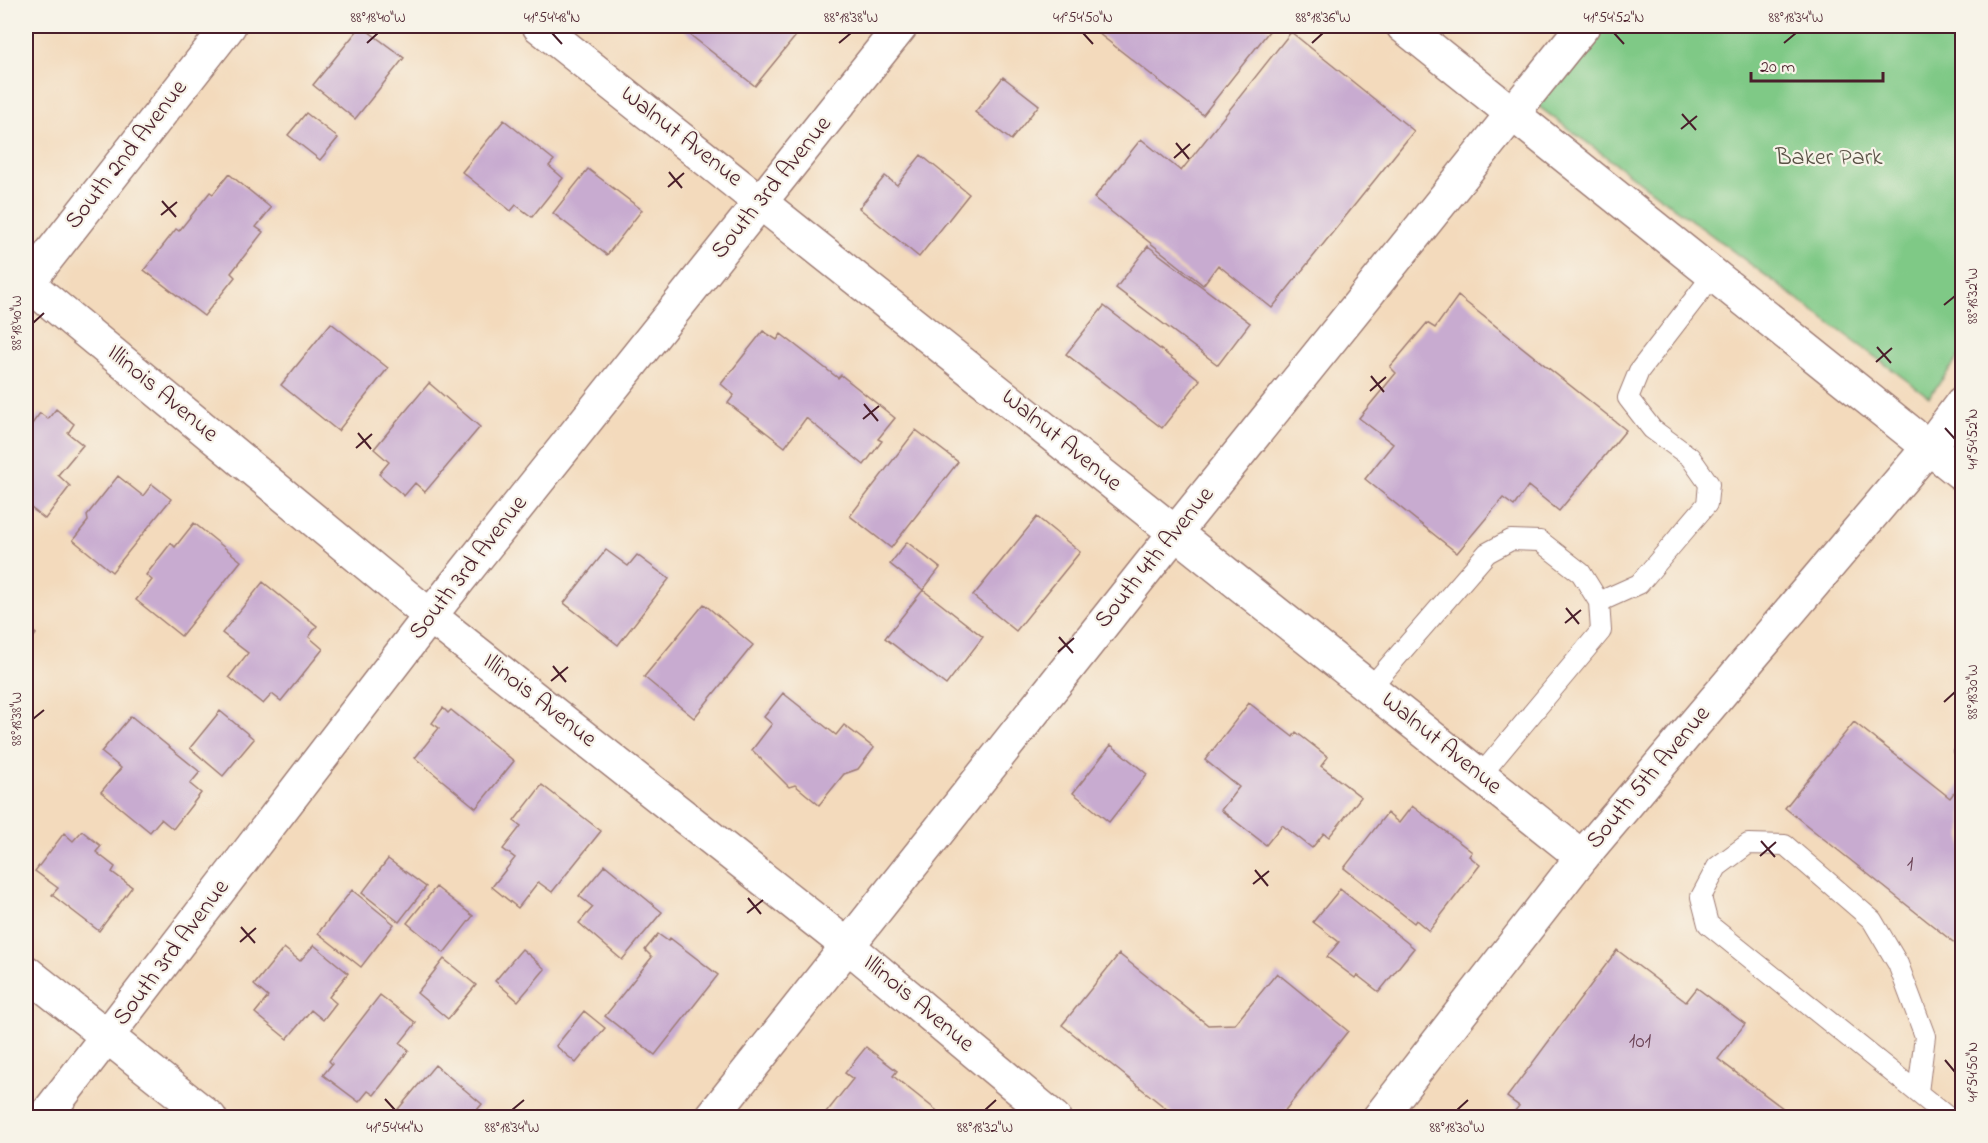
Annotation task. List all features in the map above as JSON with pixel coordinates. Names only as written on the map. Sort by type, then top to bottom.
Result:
[{"type":"street","name":"South 2nd Avenue","points":[[26,283],[229,26]]},
{"type":"street","name":"Walnut Avenue","points":[[539,26],[762,201],[1582,857]]},
{"type":"street","name":"South 3rd Avenue","points":[[44,1118],[430,616],[901,26]]},
{"type":"street","points":[[1403,26],[1962,474]]},
{"type":"street","name":"South 4th Avenue","points":[[711,1118],[1175,533],[1583,26]]},
{"type":"street","name":"Illinois Avenue","points":[[26,283],[430,616],[848,946],[1054,1118]]},
{"type":"street","name":"South 5th Avenue","points":[[1379,1118],[1582,857],[1929,447],[1962,403]]},
{"type":"street","points":[[26,972],[210,1118]]},
{"type":"lane","points":[[1599,602],[1639,584],[1707,504],[1709,484],[1690,457],[1652,429],[1628,398],[1640,371],[1713,275]]},
{"type":"lane","points":[[1371,688],[1487,553],[1511,540],[1540,542],[1581,573],[1599,602],[1601,630],[1480,776]]},
{"type":"lane","points":[[1918,1092],[1925,1036],[1898,964],[1872,920],[1785,845],[1748,844],[1718,867],[1701,897],[1708,924],[1949,1118]]},
{"type":"green space","name":"Baker Park","points":[[1583,26],[1962,26],[1962,353],[1929,397],[1526,97]]},
{"type":"building","points":[[361,26],[404,58],[355,119],[313,85]]},
{"type":"building","points":[[679,26],[804,26],[755,86]]},
{"type":"building","points":[[1089,26],[1264,26],[1270,30],[1203,115]]},
{"type":"building","points":[[1291,32],[1414,131],[1272,308],[1218,265],[1203,285],[1094,198],[1141,139],[1181,171]]},
{"type":"building","points":[[1003,77],[1039,105],[1011,140],[975,112]]},
{"type":"building","points":[[306,113],[338,138],[320,160],[288,135]]},
{"type":"building","points":[[504,120],[554,160],[549,166],[563,178],[532,217],[516,205],[511,211],[462,172]]},
{"type":"building","points":[[921,155],[969,194],[919,257],[859,208],[885,176],[897,185]]},
{"type":"building","points":[[588,169],[642,210],[607,255],[553,213]]},
{"type":"building","points":[[229,174],[271,208],[256,227],[263,232],[231,273],[235,277],[204,316],[144,270],[176,229],[179,231],[210,192],[213,194]]},
{"type":"building","points":[[1148,246],[1250,323],[1218,365],[1116,288]]},
{"type":"building","points":[[1458,296],[1626,430],[1559,511],[1528,486],[1514,506],[1503,498],[1457,553],[1365,479],[1393,444],[1359,418],[1396,373],[1390,367],[1427,323],[1435,328]]},
{"type":"building","points":[[1104,306],[1200,380],[1162,428],[1066,354]]},
{"type":"building","points":[[331,323],[388,368],[338,431],[281,385]]},
{"type":"building","points":[[763,331],[777,340],[781,334],[838,378],[841,375],[895,418],[878,439],[882,441],[864,465],[806,418],[785,447],[728,403],[734,395],[721,384]]},
{"type":"building","points":[[429,383],[480,427],[425,492],[415,483],[404,496],[379,474],[389,462],[374,449]]},
{"type":"building","points":[[56,409],[74,424],[68,433],[83,445],[58,475],[70,486],[45,519],[26,504],[26,432],[40,413],[48,419]]},
{"type":"building","points":[[916,430],[958,462],[891,548],[850,516]]},
{"type":"building","points":[[118,476],[143,496],[152,484],[171,499],[112,572],[73,540],[88,521],[87,515]]},
{"type":"building","points":[[1037,517],[1080,552],[1016,631],[973,596]]},
{"type":"building","points":[[194,523],[241,561],[181,636],[136,600],[152,580],[146,575],[171,543],[175,547]]},
{"type":"building","points":[[907,542],[940,568],[923,590],[890,564]]},
{"type":"building","points":[[606,550],[628,566],[637,555],[669,579],[618,645],[564,603]]},
{"type":"building","points":[[263,582],[317,626],[309,637],[323,649],[281,701],[272,694],[263,704],[229,677],[248,653],[222,633]]},
{"type":"building","points":[[923,590],[983,637],[946,685],[885,638]]},
{"type":"building","points":[[704,604],[753,645],[694,718],[644,677]]},
{"type":"building","points":[[26,626],[36,634],[26,648]]},
{"type":"building","points":[[783,693],[836,735],[844,725],[874,748],[858,769],[844,774],[819,805],[795,785],[789,787],[752,750],[772,724],[764,717]]},
{"type":"building","points":[[1249,703],[1293,737],[1296,732],[1328,757],[1321,766],[1361,797],[1329,837],[1324,833],[1312,848],[1282,825],[1266,845],[1221,810],[1239,787],[1205,760]]},
{"type":"building","points":[[443,708],[448,713],[451,710],[514,761],[476,808],[415,758],[439,728],[432,723]]},
{"type":"building","points":[[220,711],[254,739],[223,776],[190,748]]},
{"type":"building","points":[[131,716],[200,772],[190,784],[201,793],[173,829],[161,819],[150,832],[101,792],[121,768],[101,752]]},
{"type":"building","points":[[1854,722],[1950,798],[1962,782],[1962,949],[1785,808]]},
{"type":"building","points":[[1962,740],[1962,759],[1953,752]]},
{"type":"building","points":[[1111,745],[1147,774],[1109,822],[1073,793]]},
{"type":"building","points":[[542,785],[601,831],[552,892],[538,882],[518,908],[492,887],[515,858],[503,849],[521,826],[514,821]]},
{"type":"building","points":[[1412,806],[1472,852],[1469,856],[1480,865],[1429,931],[1416,920],[1414,923],[1344,868],[1387,813],[1399,823]]},
{"type":"building","points":[[82,831],[101,846],[96,852],[115,867],[112,872],[132,887],[99,931],[52,895],[58,888],[35,871],[64,833],[73,841]]},
{"type":"building","points":[[388,859],[426,887],[399,922],[362,893]]},
{"type":"building","points":[[605,865],[662,912],[622,960],[579,923],[593,907],[579,896]]},
{"type":"building","points":[[436,887],[473,916],[444,953],[407,923]]},
{"type":"building","points":[[1340,889],[1414,948],[1379,992],[1357,975],[1355,978],[1327,957],[1339,942],[1313,922]]},
{"type":"building","points":[[352,890],[394,924],[361,967],[318,933]]},
{"type":"building","points":[[658,934],[668,941],[670,938],[718,975],[655,1055],[605,1016],[652,957],[645,950]]},
{"type":"building","points":[[314,945],[348,973],[329,997],[336,1003],[323,1020],[311,1010],[287,1039],[255,1013],[268,997],[254,985],[284,948],[300,961]]},
{"type":"building","points":[[522,949],[545,969],[518,1001],[495,981]]},
{"type":"building","points":[[1617,950],[1686,1002],[1697,988],[1745,1024],[1718,1059],[1796,1118],[1501,1118],[1505,1113],[1510,1117],[1519,1106],[1507,1097]]},
{"type":"building","points":[[1119,954],[1208,1025],[1235,1024],[1277,973],[1348,1031],[1279,1118],[1178,1118],[1062,1025]]},
{"type":"building","points":[[444,959],[476,985],[448,1019],[417,993]]},
{"type":"building","points":[[380,995],[416,1023],[400,1043],[409,1050],[374,1095],[368,1091],[359,1102],[323,1075],[332,1064],[329,1061]]},
{"type":"building","points":[[584,1011],[605,1028],[576,1063],[556,1046]]},
{"type":"building","points":[[866,1047],[897,1071],[893,1076],[946,1118],[822,1118],[853,1079],[845,1073]]},
{"type":"building","points":[[435,1065],[482,1104],[473,1115],[476,1118],[398,1118],[394,1114]]}]
